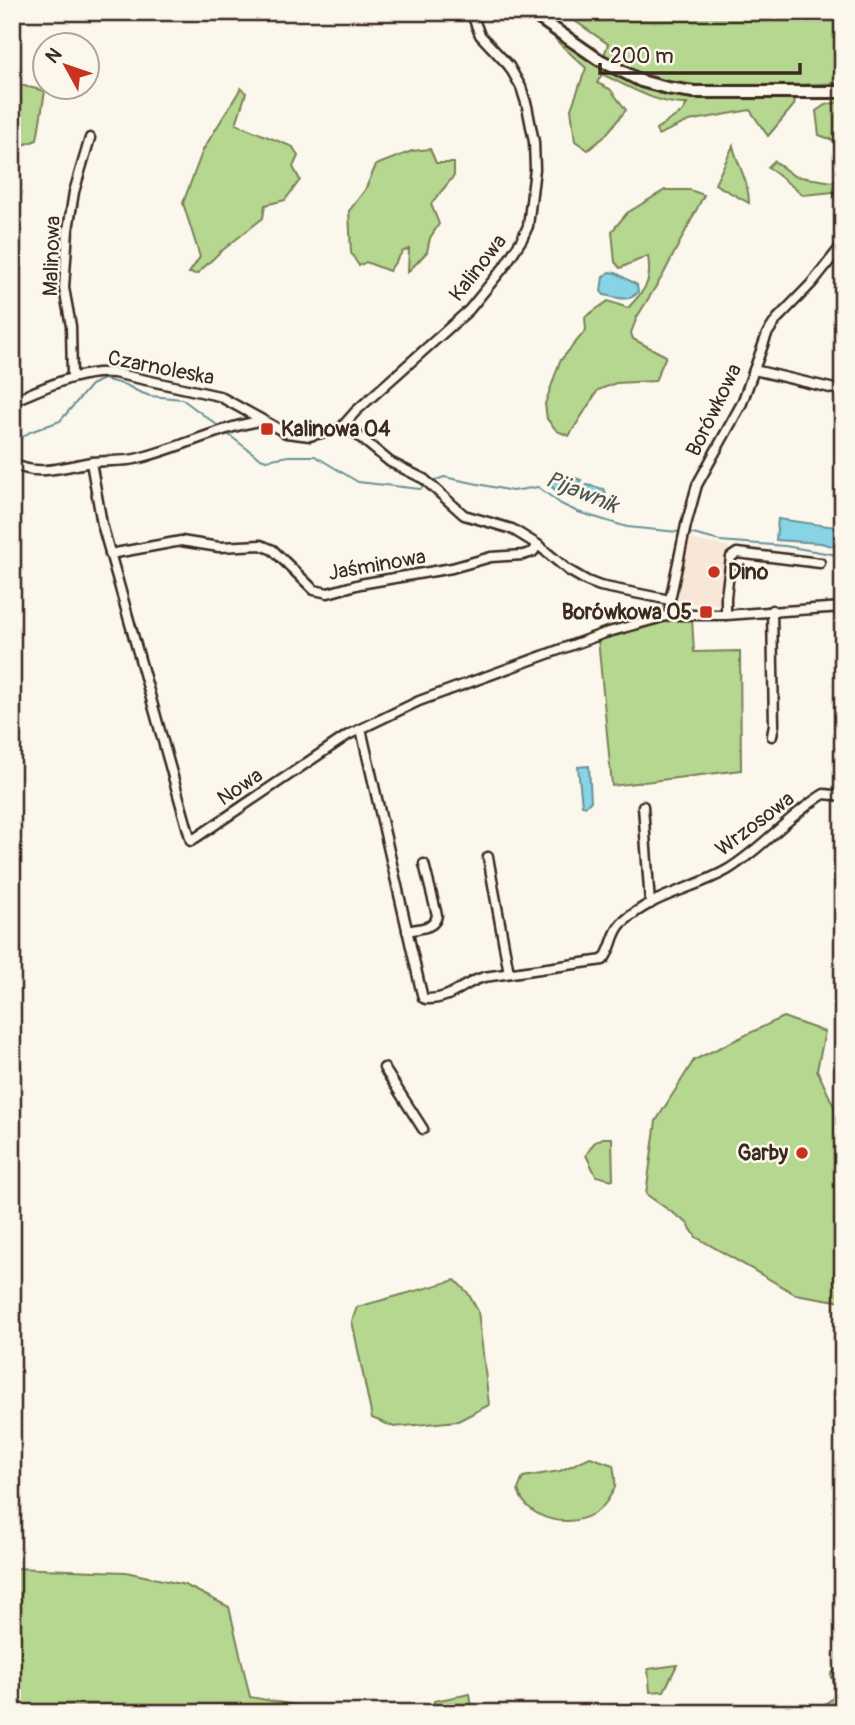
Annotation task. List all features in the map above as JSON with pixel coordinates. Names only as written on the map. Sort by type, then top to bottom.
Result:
[{"type":"main road","points":[[530,12],[598,59],[641,81],[667,88],[694,92],[843,92]]},
{"type":"street","name":"Kalinowa","points":[[341,428],[356,411],[468,310],[513,254],[528,226],[535,169],[534,142],[527,106],[509,66],[480,35],[471,12]]},
{"type":"street","name":"Malinowa","points":[[72,377],[71,326],[64,288],[68,230],[74,192],[90,138]]},
{"type":"street","name":"Borówkowa","points":[[670,615],[670,600],[697,485],[742,402],[773,324],[799,299],[843,244]]},
{"type":"street","points":[[754,370],[843,391]]},
{"type":"street","name":"Czarnoleska","points":[[12,401],[72,377],[102,372],[186,387],[229,400],[260,421],[286,433],[310,436],[341,428]]},
{"type":"street","points":[[12,463],[34,471],[91,462],[134,460],[221,430],[260,421]]},
{"type":"street","points":[[341,428],[362,437],[390,462],[424,480],[464,515],[512,528],[587,581],[670,600]]},
{"type":"street","name":"Nowa","points":[[91,462],[102,524],[191,841],[333,744],[419,701],[605,633],[670,615]]},
{"type":"street","name":"Jaśminowa","points":[[110,554],[181,541],[219,547],[261,545],[272,550],[314,590],[328,593],[360,584],[452,569],[491,558],[523,555],[533,552],[538,545]]},
{"type":"street","points":[[726,615],[731,557],[737,553],[820,563]]},
{"type":"street","points":[[670,615],[726,615],[843,607]]},
{"type":"street","points":[[772,610],[772,736]]},
{"type":"street","name":"Wrzosowa","points":[[361,729],[420,986],[423,998],[426,999],[449,996],[477,979],[603,960],[612,936],[621,924],[650,904],[725,870],[824,794],[843,796]]},
{"type":"street","points":[[643,806],[650,904]]},
{"type":"street","points":[[488,857],[509,973]]},
{"type":"street","points":[[407,931],[436,922],[437,915],[424,864]]},
{"type":"street","points":[[384,1068],[423,1129]]},
{"type":"shaded area","points":[[689,539],[730,547],[720,604],[674,603],[680,589]]},
{"type":"green space","points":[[562,12],[842,12],[843,83],[698,89],[674,87],[621,73],[603,58],[608,44]]},
{"type":"green space","points":[[553,35],[607,71],[643,88],[697,98],[789,98],[795,99],[794,105],[768,136],[750,110],[689,121],[658,135],[656,129],[682,112],[687,104],[654,98],[602,74],[597,83],[610,89],[626,110],[604,137],[588,150],[575,141],[571,109],[586,68]]},
{"type":"green space","points":[[12,83],[32,88],[32,102],[43,102],[37,140],[12,149]]},
{"type":"green space","points":[[241,88],[246,93],[236,124],[293,147],[298,156],[293,167],[300,180],[285,200],[265,205],[263,218],[197,274],[189,273],[200,257],[183,203],[203,150]]},
{"type":"green space","points":[[843,101],[843,144],[819,135],[816,111],[825,105]]},
{"type":"green space","points":[[733,146],[749,195],[749,203],[715,184]]},
{"type":"green space","points":[[430,149],[436,163],[454,163],[454,176],[431,204],[439,224],[430,238],[427,252],[408,272],[409,249],[403,251],[389,271],[366,262],[359,266],[351,253],[349,211],[365,190],[376,165],[412,151]]},
{"type":"green space","points":[[774,161],[794,176],[833,182],[843,176],[843,191],[803,195],[768,167]]},
{"type":"green space","points":[[665,190],[690,190],[704,195],[663,275],[637,317],[631,333],[633,339],[666,356],[655,381],[616,383],[598,390],[569,436],[557,431],[547,419],[545,404],[560,361],[586,330],[585,317],[608,301],[628,308],[643,290],[648,279],[648,256],[620,268],[615,262],[612,231],[627,213]]},
{"type":"green space","points":[[669,618],[692,619],[694,652],[740,651],[741,770],[612,786],[598,639]]},
{"type":"green space","points":[[783,1017],[825,1032],[817,1070],[843,1126],[843,1302],[795,1294],[696,1237],[687,1223],[646,1194],[656,1121],[694,1060]]},
{"type":"green space","points":[[603,1138],[612,1138],[613,1180],[596,1176],[586,1155],[594,1143]]},
{"type":"green space","points":[[455,1280],[468,1293],[478,1311],[489,1405],[458,1421],[394,1427],[372,1418],[352,1321],[357,1307]]},
{"type":"green space","points":[[590,1457],[613,1465],[615,1476],[614,1489],[598,1511],[573,1521],[559,1521],[545,1517],[524,1502],[518,1490],[523,1477],[560,1471]]},
{"type":"green space","points":[[12,1568],[126,1572],[185,1585],[229,1607],[250,1697],[337,1713],[12,1713]]},
{"type":"green space","points":[[843,1664],[843,1713],[813,1713],[833,1698],[836,1689],[831,1674]]},
{"type":"green space","points":[[677,1665],[664,1691],[650,1692],[648,1669]]},
{"type":"green space","points":[[470,1694],[473,1713],[436,1713],[434,1701]]},
{"type":"water","points":[[609,272],[637,285],[638,292],[626,298],[604,295],[601,291],[603,277]]},
{"type":"water","points":[[554,473],[581,480],[576,496],[554,489],[550,485]]},
{"type":"water","points":[[587,485],[604,489],[606,493],[600,503],[583,500]]},
{"type":"water","points":[[778,519],[843,528],[843,549],[821,543],[776,540]]},
{"type":"water","points":[[589,766],[591,801],[586,806],[582,805],[578,767]]},
{"type":"waterway","name":"Pijawnik","points":[[12,444],[30,432],[60,421],[91,385],[103,379],[126,385],[150,396],[182,399],[221,428]]},
{"type":"waterway","name":"Pijawnik","points":[[225,432],[266,460],[289,456],[315,456],[358,482],[420,489],[425,486]]},
{"type":"waterway","name":"Pijawnik","points":[[434,481],[444,477],[512,491],[538,487],[561,504],[578,512],[627,527],[678,532]]},
{"type":"waterway","name":"Pijawnik","points":[[689,533],[720,541],[785,546],[843,556]]},
{"type":"place","name":"Kalinowa 04","points":[[267,429]]},
{"type":"place","name":"Dino","points":[[714,572]]},
{"type":"place","name":"Borówkowa 05","points":[[706,612]]},
{"type":"place","name":"Garby","points":[[802,1153]]}]
